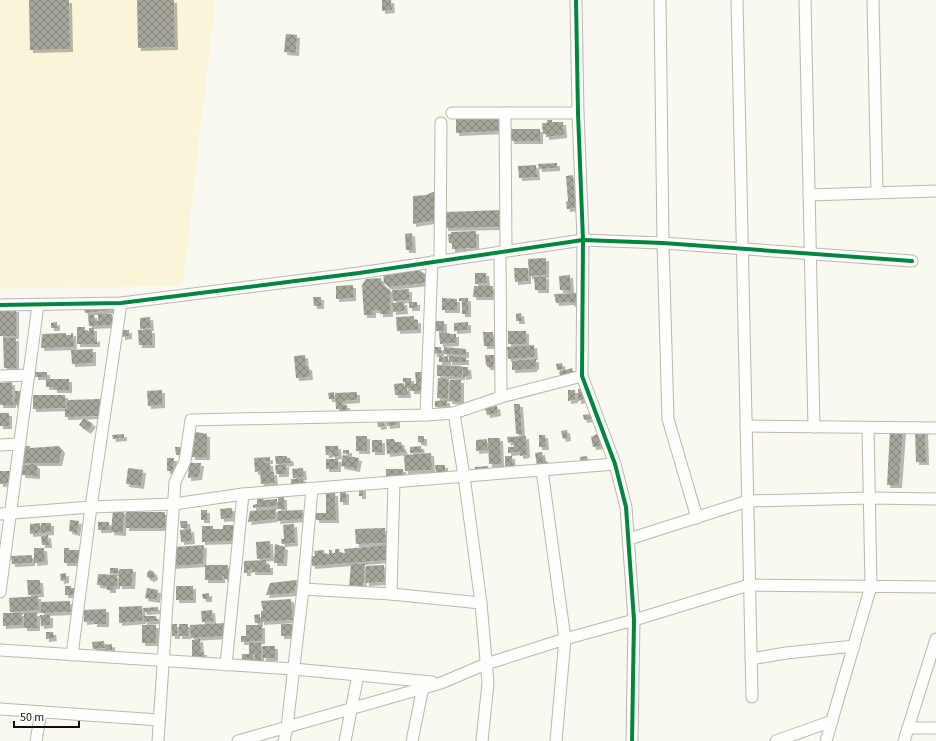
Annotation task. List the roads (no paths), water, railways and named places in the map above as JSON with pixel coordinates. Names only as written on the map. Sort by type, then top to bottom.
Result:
[{"type":"street","points":[[576,0],[578,113],[583,240],[582,376],[615,464],[626,506],[634,620],[632,741]]},
{"type":"street","points":[[660,0],[663,242],[668,419],[696,518]]},
{"type":"street","points":[[737,0],[752,697]]},
{"type":"street","points":[[805,0],[814,427]]},
{"type":"street","points":[[873,0],[877,193]]},
{"type":"street","points":[[452,113],[578,113]]},
{"type":"street","points":[[501,396],[505,113]]},
{"type":"street","points":[[426,415],[436,262],[441,123]]},
{"type":"street","points":[[809,195],[936,191]]},
{"type":"street","points":[[0,305],[121,303],[359,274],[583,240],[663,242],[810,252],[912,261]]},
{"type":"street","points":[[72,655],[91,507],[121,303]]},
{"type":"street","points":[[0,592],[5,514],[20,444],[38,305]]},
{"type":"street","points":[[0,376],[29,375]]},
{"type":"street","points":[[158,741],[162,660],[175,482],[185,460],[191,420],[426,415],[454,413],[501,396],[582,376]]},
{"type":"street","points":[[454,413],[464,476],[480,603],[488,683],[482,741]]},
{"type":"street","points":[[746,426],[936,428]]},
{"type":"street","points":[[826,741],[871,586],[868,428]]},
{"type":"street","points":[[0,445],[20,444]]},
{"type":"street","points":[[5,514],[91,507],[174,504],[242,494],[615,464]]},
{"type":"street","points":[[542,470],[565,639],[556,741]]},
{"type":"street","points":[[391,594],[394,482]]},
{"type":"street","points":[[284,741],[287,727],[303,589],[312,489]]},
{"type":"street","points":[[226,664],[242,494]]},
{"type":"street","points":[[629,539],[748,501],[870,498],[936,499]]},
{"type":"street","points":[[0,650],[294,669],[358,675],[423,684],[441,683],[486,664],[565,639],[749,585],[936,587]]},
{"type":"street","points":[[303,589],[391,594],[480,603]]},
{"type":"street","points":[[904,741],[932,662],[936,639]]},
{"type":"street","points":[[751,659],[854,646]]},
{"type":"street","points":[[345,741],[358,675]]},
{"type":"street","points":[[238,741],[352,708],[423,684]]},
{"type":"street","points":[[412,741],[423,684]]},
{"type":"street","points":[[0,709],[159,720]]},
{"type":"street","points":[[36,741],[41,712]]},
{"type":"street","points":[[776,741],[832,721]]},
{"type":"street","points":[[908,728],[936,728]]}]
